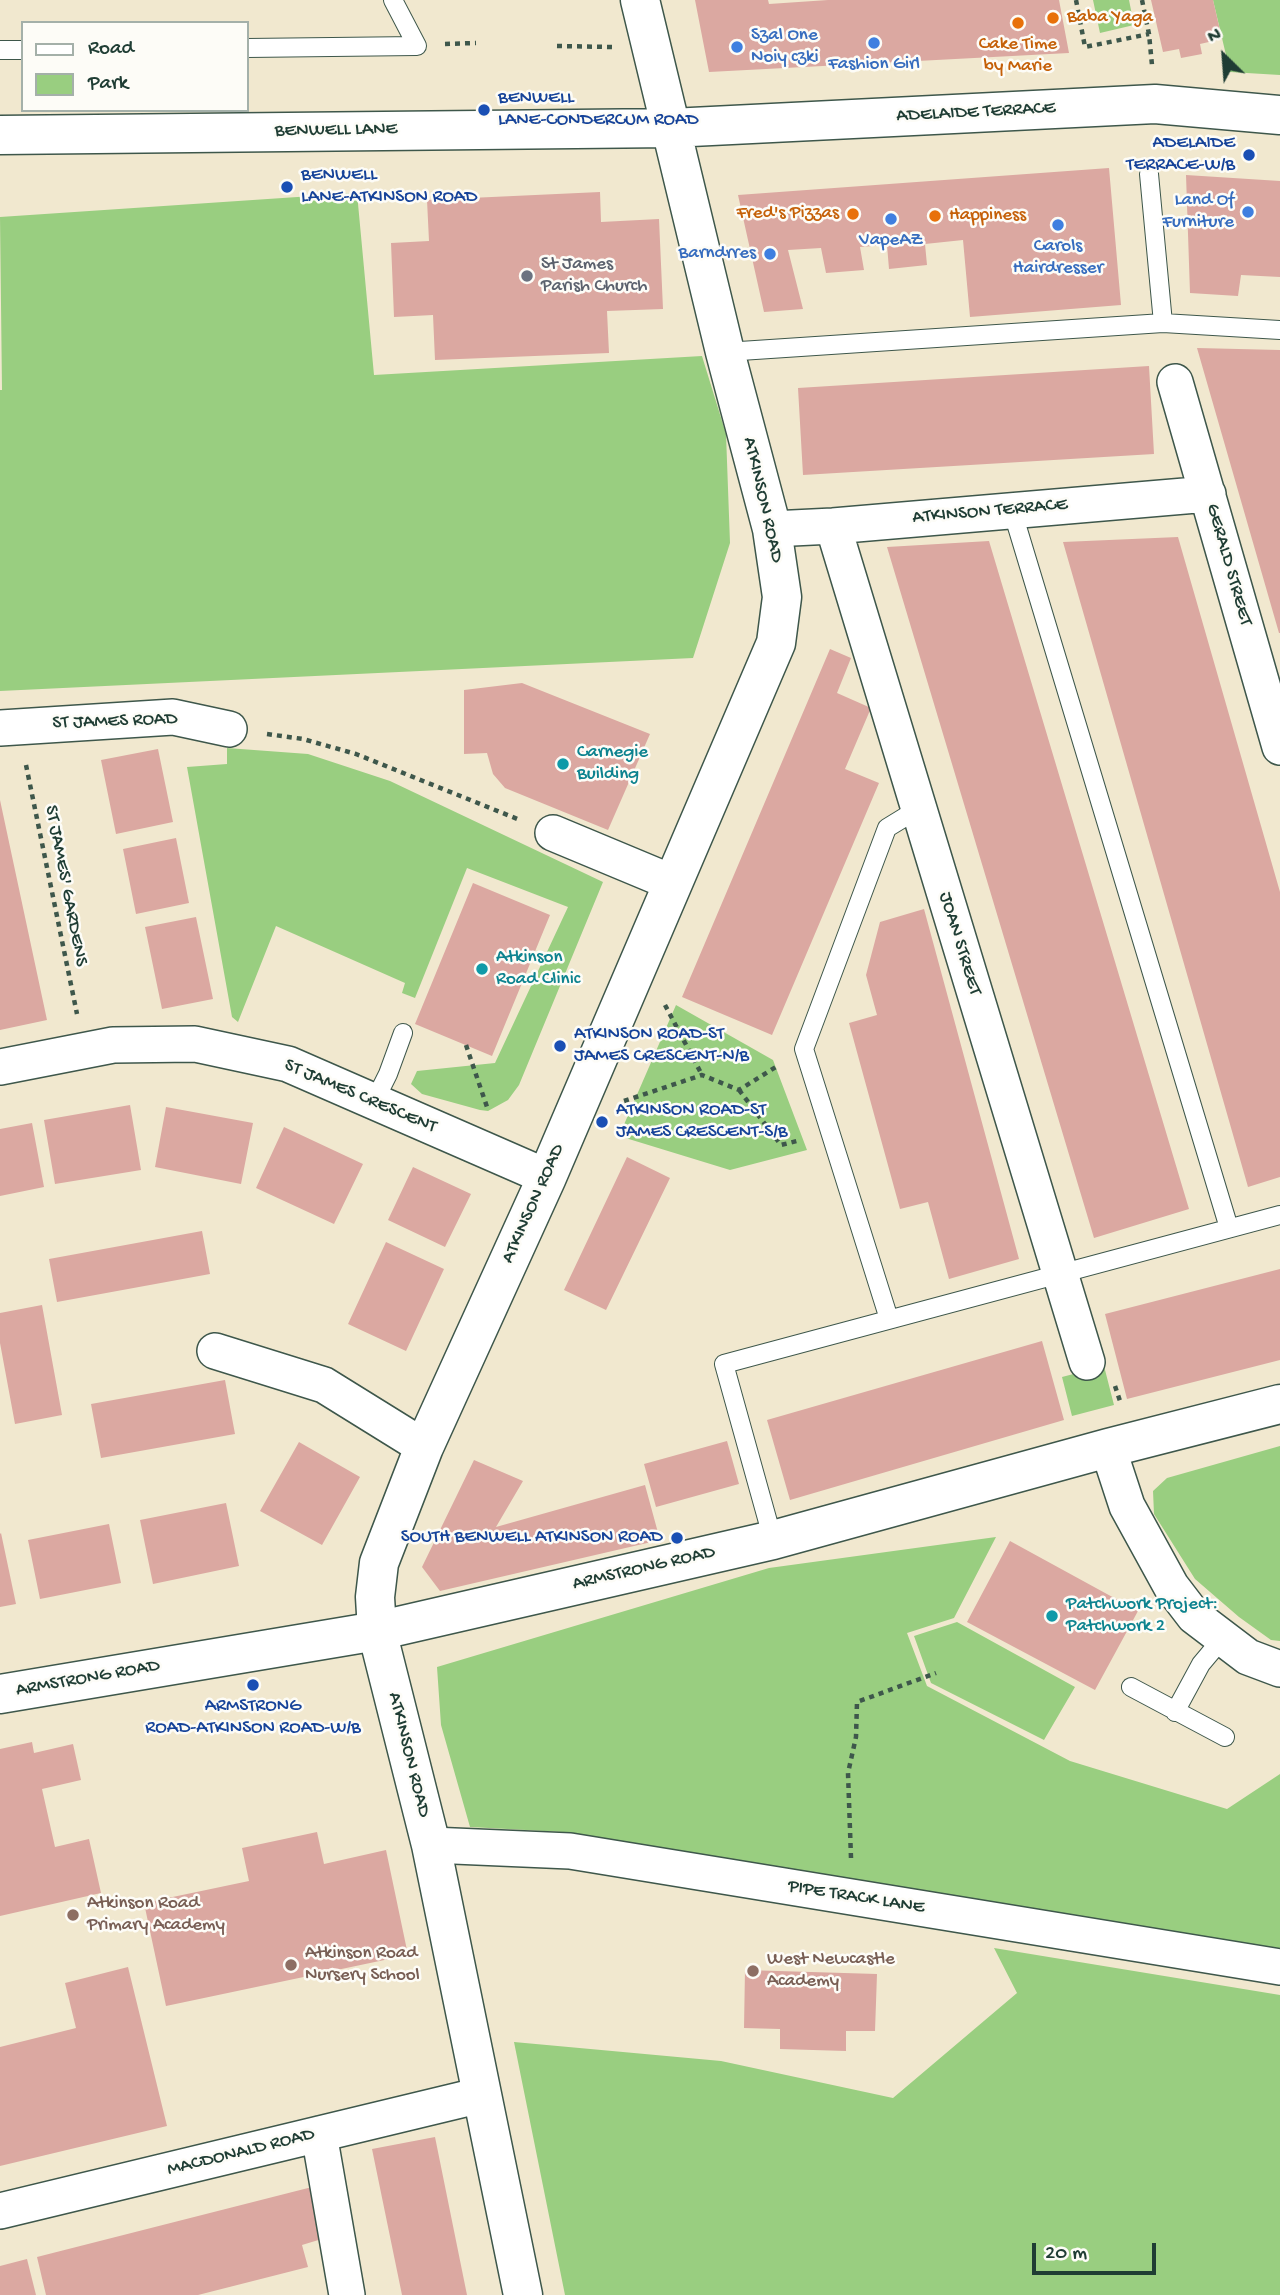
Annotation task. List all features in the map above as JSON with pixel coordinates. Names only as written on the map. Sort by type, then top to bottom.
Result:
[{"type":"main road","name":"ATKINSON ROAD","points":[[523,2295],[431,1845],[377,1631],[375,1597],[379,1563],[424,1447],[547,1177],[776,643],[782,597],[772,528],[725,352],[640,0]]},
{"type":"main road","name":"ADELAIDE TERRACE","points":[[671,128],[1155,104],[1280,115]]},
{"type":"main road","name":"BENWELL LANE","points":[[0,135],[671,128]]},
{"type":"main road","name":"ARMSTRONG ROAD","points":[[0,1694],[377,1631],[773,1540],[1280,1404]]},
{"type":"street","name":"GERALD STREET","points":[[1175,383],[1280,747]]},
{"type":"street","name":"ATKINSON TERRACE","points":[[772,528],[833,526],[1208,494]]},
{"type":"street","name":"JOAN STREET","points":[[833,526],[1087,1362]]},
{"type":"street","name":"ST JAMES ROAD","points":[[9,727],[173,717],[229,729]]},
{"type":"street","points":[[553,833],[673,883]]},
{"type":"street","name":"ST JAMES CRESCENT","points":[[0,1067],[113,1045],[195,1044],[288,1065],[547,1177]]},
{"type":"street","points":[[215,1351],[324,1385],[424,1447]]},
{"type":"street","points":[[1120,1445],[1127,1506],[1171,1586],[1194,1616],[1222,1639],[1248,1657],[1280,1670]]},
{"type":"street","name":"PIPE TRACK LANE","points":[[431,1845],[570,1850],[1280,1967]]},
{"type":"street","name":"MACDONALD ROAD","points":[[0,2211],[481,2095]]},
{"type":"street","points":[[319,2134],[347,2295]]},
{"type":"lane","points":[[248,48],[417,46],[393,0]]},
{"type":"lane","points":[[0,50],[21,50]]},
{"type":"lane","points":[[1149,174],[1163,323]]},
{"type":"lane","points":[[725,352],[1163,323],[1280,330]]},
{"type":"lane","points":[[1012,510],[1229,1228]]},
{"type":"lane","points":[[889,1319],[804,1049],[887,828],[918,809]]},
{"type":"lane","points":[[374,1102],[403,1033]]},
{"type":"lane","points":[[773,1540],[724,1364],[1280,1215]]},
{"type":"lane","points":[[1175,1712],[1201,1664],[1222,1639]]},
{"type":"lane","points":[[1131,1687],[1224,1737]]},
{"type":"path","points":[[1076,0],[1085,47],[1149,34],[1142,0]]},
{"type":"path","points":[[557,46],[652,47]]},
{"type":"path","name":"ST JAMES' GARDENS","points":[[9,727],[84,1051]]},
{"type":"path","points":[[229,729],[303,739],[356,754],[553,833]]},
{"type":"path","points":[[640,958],[702,1075],[739,1090],[781,1145],[830,1132]]},
{"type":"path","points":[[466,1045],[502,1157]]},
{"type":"path","points":[[739,1090],[804,1049]]},
{"type":"path","points":[[572,1119],[702,1075]]},
{"type":"path","points":[[1087,1362],[1107,1360],[1120,1445]]},
{"type":"path","points":[[849,1897],[852,1870],[848,1773],[856,1737],[858,1702],[936,1673]]},
{"type":"green space","points":[[1093,0],[1129,0],[1134,25],[1100,33]]},
{"type":"green space","points":[[1213,0],[1280,0],[1280,75],[1230,72]]},
{"type":"green space","points":[[357,193],[374,375],[702,356],[726,434],[730,543],[693,658],[0,691],[0,217]]},
{"type":"green space","points":[[227,748],[308,754],[390,781],[603,882],[519,1085],[508,1100],[488,1111],[480,1110],[422,1094],[411,1084],[417,1071],[495,1063],[568,907],[467,868],[415,998],[402,993],[405,983],[276,926],[238,1022],[232,1017],[187,767],[227,764]]},
{"type":"green space","points":[[676,1005],[773,1060],[807,1150],[730,1170],[619,1136]]},
{"type":"green space","points":[[1104,1366],[1114,1405],[1072,1416],[1062,1377]]},
{"type":"green space","points":[[1280,1446],[1280,1641],[1271,1640],[1239,1617],[1195,1579],[1154,1514],[1153,1491],[1167,1478]]},
{"type":"green space","points":[[996,1537],[954,1618],[907,1633],[927,1686],[1070,1761],[1227,1809],[1280,1774],[1280,1951],[961,1905],[563,1832],[470,1827],[441,1725],[437,1667],[769,1568]]},
{"type":"green space","points":[[957,1622],[1075,1687],[1044,1740],[931,1683],[914,1636]]},
{"type":"green space","points":[[994,1948],[1280,1995],[1280,2295],[565,2295],[514,2042],[721,2061],[893,2098],[1017,1993]]},
{"type":"building","points":[[695,0],[768,0],[769,4],[828,0],[1059,0],[1069,53],[709,72]]},
{"type":"building","points":[[1151,0],[1213,0],[1222,39],[1200,44],[1202,54],[1181,58],[1179,49],[1163,52]]},
{"type":"building","points":[[1109,168],[1121,305],[970,317],[963,240],[925,244],[927,265],[889,269],[887,245],[860,247],[864,270],[826,273],[821,248],[788,250],[803,309],[764,312],[738,195]]},
{"type":"building","points":[[1186,175],[1280,181],[1280,277],[1241,275],[1238,296],[1190,293]]},
{"type":"building","name":"St James Parish Church","points":[[600,192],[601,222],[659,219],[663,309],[607,311],[609,353],[435,360],[433,315],[394,317],[391,243],[429,241],[427,200]]},
{"type":"building","points":[[1197,348],[1280,350],[1280,633],[1279,633]]},
{"type":"building","points":[[1149,366],[1154,454],[803,475],[798,388]]},
{"type":"building","points":[[1178,537],[1280,892],[1280,1177],[1248,1187],[1063,542]]},
{"type":"building","points":[[989,541],[1189,1209],[1094,1238],[887,547]]},
{"type":"building","points":[[830,649],[851,658],[837,693],[871,708],[845,769],[879,783],[772,1035],[682,997]]},
{"type":"building","name":"Carnegie Building","points":[[522,683],[650,734],[608,830],[505,788],[493,774],[487,753],[464,754],[464,690]]},
{"type":"building","points":[[158,749],[173,822],[116,834],[101,760]]},
{"type":"building","points":[[0,800],[47,1020],[0,1030]]},
{"type":"building","points":[[176,838],[189,903],[136,914],[123,849]]},
{"type":"building","name":"Atkinson Road Clinic","points":[[473,883],[550,915],[492,1056],[415,1024]]},
{"type":"building","points":[[924,909],[1019,1259],[949,1279],[928,1202],[900,1209],[849,1023],[877,1015],[866,975],[880,922]]},
{"type":"building","points":[[196,917],[213,999],[162,1009],[145,927]]},
{"type":"building","points":[[130,1105],[141,1170],[55,1184],[44,1120]]},
{"type":"building","points":[[166,1107],[253,1123],[241,1184],[155,1167]]},
{"type":"building","points":[[32,1123],[44,1187],[0,1196],[0,1129]]},
{"type":"building","points":[[284,1127],[363,1164],[334,1224],[256,1188]]},
{"type":"building","points":[[627,1157],[670,1178],[606,1310],[564,1290]]},
{"type":"building","points":[[413,1167],[471,1194],[445,1247],[388,1220]]},
{"type":"building","points":[[202,1231],[210,1274],[57,1302],[49,1259]]},
{"type":"building","points":[[386,1242],[444,1269],[406,1351],[348,1324]]},
{"type":"building","points":[[1280,1269],[1280,1360],[1127,1399],[1105,1314]]},
{"type":"building","points":[[42,1305],[62,1415],[15,1424],[0,1343],[0,1313]]},
{"type":"building","points":[[1042,1341],[1064,1420],[790,1500],[767,1420]]},
{"type":"building","points":[[225,1380],[235,1434],[101,1458],[91,1404]]},
{"type":"building","points":[[727,1441],[739,1484],[656,1507],[644,1464]]},
{"type":"building","points":[[299,1442],[360,1477],[322,1545],[260,1511]]},
{"type":"building","points":[[474,1460],[523,1481],[496,1527],[645,1485],[660,1540],[440,1591],[422,1567]]},
{"type":"building","points":[[226,1503],[239,1566],[153,1584],[140,1520]]},
{"type":"building","points":[[109,1524],[121,1583],[40,1599],[28,1540]]},
{"type":"building","points":[[0,1534],[16,1604],[0,1607]]},
{"type":"building","name":"Patchwork Project: Patchwork 2","points":[[1010,1541],[1138,1611],[1095,1690],[967,1622]]},
{"type":"building","points":[[32,1742],[34,1753],[73,1744],[81,1780],[42,1789],[55,1847],[89,1839],[101,1893],[0,1916],[0,1749]]},
{"type":"building","points":[[317,1832],[324,1864],[386,1850],[408,1955],[166,2006],[144,1903],[249,1881],[242,1848]]},
{"type":"building","points":[[128,1967],[167,2126],[0,2166],[0,2047],[76,2028],[65,1983]]},
{"type":"building","points":[[745,1970],[877,1974],[875,2031],[846,2031],[846,2051],[780,2049],[780,2029],[744,2028]]},
{"type":"building","points":[[435,2137],[467,2295],[402,2295],[372,2149]]},
{"type":"building","points":[[312,2187],[325,2238],[302,2245],[308,2267],[198,2295],[46,2295],[37,2257]]},
{"type":"building","points":[[27,2259],[36,2295],[0,2295],[0,2266]]},
{"type":"place","name":"Baba Yaga","points":[[1053,18]]},
{"type":"place","name":"Cake Time by Marie","points":[[1018,23]]},
{"type":"place","name":"Fashion Girl","points":[[874,43]]},
{"type":"place","name":"Szal One Noiy czki","points":[[737,47]]},
{"type":"place","name":"BENWELL LANE-CONDERCUM ROAD","points":[[484,110]]},
{"type":"place","name":"ADELAIDE TERRACE-W/B","points":[[1249,155]]},
{"type":"place","name":"BENWELL LANE-ATKINSON ROAD","points":[[287,187]]},
{"type":"place","name":"Land Of Furniture","points":[[1248,212]]},
{"type":"place","name":"Fred's Pizzas","points":[[853,214]]},
{"type":"place","name":"Happiness","points":[[935,216]]},
{"type":"place","name":"VapeAZ","points":[[891,219]]},
{"type":"place","name":"Carols Hairdresser","points":[[1058,225]]},
{"type":"place","name":"Barndrres","points":[[770,254]]},
{"type":"place","name":"St James Parish Church","points":[[527,276]]},
{"type":"place","name":"Carnegie Building","points":[[563,764]]},
{"type":"place","name":"Atkinson Road Clinic","points":[[482,969]]},
{"type":"place","name":"ATKINSON ROAD-ST JAMES CRESCENT-N/B","points":[[560,1046]]},
{"type":"place","name":"ATKINSON ROAD-ST JAMES CRESCENT-S/B","points":[[602,1122]]},
{"type":"place","name":"SOUTH BENWELL ATKINSON ROAD","points":[[677,1538]]},
{"type":"place","name":"Patchwork Project: Patchwork 2","points":[[1052,1616]]},
{"type":"place","name":"ARMSTRONG ROAD-ATKINSON ROAD-W/B","points":[[253,1685]]},
{"type":"place","name":"Atkinson Road Primary Academy","points":[[73,1915]]},
{"type":"place","name":"Atkinson Road Nursery School","points":[[291,1965]]},
{"type":"place","name":"West Newcastle Academy","points":[[753,1971]]}]
